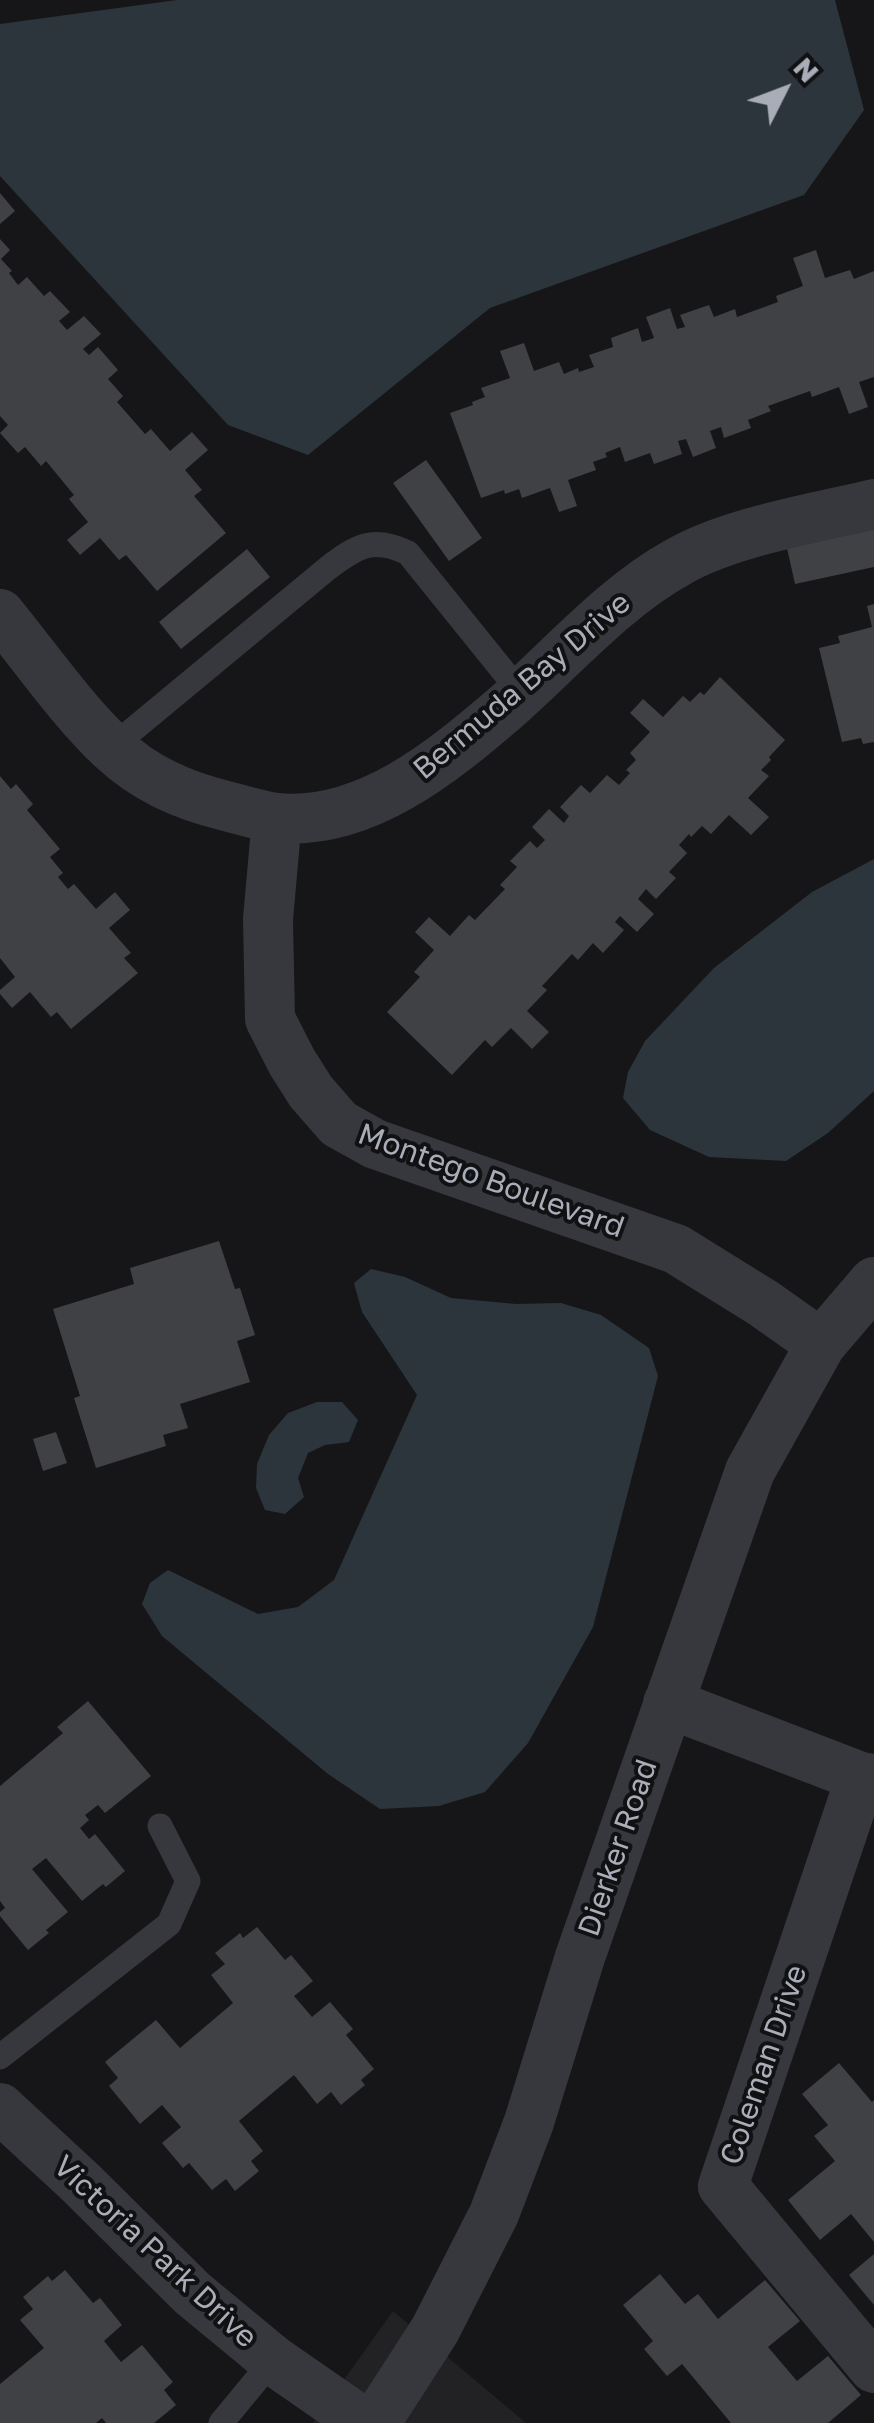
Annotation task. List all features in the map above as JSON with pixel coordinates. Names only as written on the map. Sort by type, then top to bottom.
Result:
[{"type":"street","name":"Bermuda Bay Drive","points":[[0,614],[89,723],[151,779],[194,798],[276,818],[318,817],[360,805],[411,782],[521,693],[636,589],[680,560],[727,541],[874,504]]},
{"type":"street","name":"Montego Boulevard","points":[[276,818],[268,918],[270,1019],[311,1092],[339,1124],[375,1144],[676,1248],[820,1344]]},
{"type":"street","name":"Dierker Road","points":[[375,2423],[434,2330],[494,2214],[530,2122],[580,1957],[750,1471],[820,1344],[874,1282]]},
{"type":"street","points":[[668,1703],[868,1778]]},
{"type":"street","name":"Coleman Drive","points":[[868,1778],[723,2186],[874,2368]]},
{"type":"street","name":"Victoria Park Drive","points":[[0,2108],[192,2293],[273,2360],[364,2423]]},
{"type":"lane","points":[[112,747],[351,550],[375,543],[390,544],[408,553],[521,693]]},
{"type":"lane","points":[[0,2057],[168,1924],[188,1881],[160,1826]]},
{"type":"lane","points":[[220,2423],[273,2360]]},
{"type":"shaded area","points":[[177,0],[835,0],[864,110],[804,195],[490,308],[308,455],[228,425],[0,176],[0,24]]},
{"type":"shaded area","points":[[874,859],[874,1091],[828,1133],[786,1161],[709,1157],[650,1130],[623,1098],[628,1072],[645,1041],[714,968],[812,892]]},
{"type":"shaded area","points":[[371,1269],[405,1277],[451,1298],[516,1304],[561,1303],[601,1315],[649,1348],[658,1376],[593,1627],[528,1743],[485,1792],[439,1806],[380,1809],[328,1774],[162,1636],[142,1604],[150,1583],[168,1570],[258,1614],[298,1607],[334,1580],[417,1395],[362,1312],[354,1283]]},
{"type":"shaded area","points":[[317,1402],[342,1402],[358,1420],[349,1442],[325,1445],[308,1453],[298,1478],[304,1497],[285,1514],[265,1510],[256,1488],[257,1464],[269,1435],[288,1413]]},
{"type":"shaded area","points":[[393,2311],[526,2423],[313,2423]]},
{"type":"building","points":[[0,193],[15,211],[0,224]]},
{"type":"building","points":[[0,239],[10,250],[1,259],[18,285],[27,277],[44,296],[50,291],[70,312],[59,321],[67,330],[84,316],[101,334],[83,349],[89,355],[98,347],[118,370],[108,379],[123,396],[117,402],[145,434],[151,429],[170,451],[192,432],[208,450],[185,470],[202,490],[194,496],[226,533],[157,591],[126,555],[119,560],[100,538],[80,555],[67,540],[88,522],[69,499],[74,495],[46,461],[41,466],[25,447],[18,453],[0,433],[8,425],[0,416]]},
{"type":"building","points":[[816,250],[825,278],[850,270],[854,279],[874,271],[874,377],[859,382],[868,407],[849,414],[839,387],[812,397],[810,391],[768,406],[771,411],[748,420],[751,428],[724,438],[721,427],[710,431],[716,448],[693,457],[686,439],[678,441],[682,454],[654,464],[650,453],[625,462],[620,447],[593,462],[596,470],[568,480],[577,506],[559,512],[550,488],[522,498],[519,489],[481,498],[450,413],[485,397],[481,388],[510,378],[500,351],[524,343],[534,371],[559,362],[564,374],[578,368],[579,372],[594,367],[589,355],[613,347],[611,338],[638,328],[642,342],[654,338],[646,317],[670,308],[677,329],[685,327],[680,315],[709,305],[714,317],[735,309],[737,317],[778,302],[776,296],[803,286],[793,258]]},
{"type":"building","points":[[426,460],[482,538],[449,561],[393,483]]},
{"type":"building","points":[[874,529],[874,567],[795,584],[787,548]]},
{"type":"building","points":[[247,549],[270,577],[181,649],[159,622]]},
{"type":"building","points":[[874,604],[874,742],[863,744],[861,738],[842,742],[819,648],[840,643],[838,636],[872,627],[867,606]]},
{"type":"building","points":[[720,677],[785,740],[761,770],[769,776],[748,798],[769,817],[751,835],[729,815],[711,834],[702,826],[691,837],[689,834],[679,845],[687,853],[669,872],[676,878],[656,899],[646,889],[638,899],[654,914],[637,932],[620,916],[615,922],[624,930],[603,953],[593,943],[578,960],[572,954],[542,986],[547,990],[527,1011],[549,1032],[532,1049],[511,1028],[492,1047],[485,1040],[452,1075],[387,1012],[420,977],[414,972],[434,950],[415,932],[429,917],[450,936],[469,915],[475,920],[505,889],[500,885],[517,867],[510,861],[530,841],[537,848],[545,840],[532,827],[549,809],[564,823],[569,816],[560,807],[581,785],[590,793],[607,775],[619,785],[636,760],[630,753],[650,732],[630,713],[643,699],[663,717],[683,696],[690,702],[700,692],[704,695]]},
{"type":"building","points":[[0,776],[11,789],[16,784],[33,804],[27,810],[60,849],[50,857],[63,873],[58,877],[68,889],[74,884],[96,909],[115,892],[130,910],[109,928],[131,953],[124,958],[138,973],[71,1029],[57,1012],[51,1017],[30,992],[12,1008],[0,994],[15,977],[0,958]]},
{"type":"building","points":[[219,1241],[255,1335],[237,1341],[250,1382],[180,1404],[188,1428],[163,1435],[166,1446],[96,1468],[74,1398],[80,1396],[53,1309],[134,1284],[130,1268]]},
{"type":"building","points":[[56,1432],[67,1463],[43,1471],[33,1439]]},
{"type":"building","points":[[88,1701],[151,1776],[105,1813],[98,1805],[85,1815],[89,1820],[80,1828],[89,1839],[95,1834],[125,1871],[106,1887],[103,1884],[82,1901],[46,1858],[32,1869],[68,1912],[28,1950],[0,1916],[5,1908],[0,1901],[0,1786],[63,1733],[57,1727]]},
{"type":"building","points":[[257,1927],[285,1960],[291,1955],[313,1981],[294,1996],[312,2017],[330,2002],[353,2029],[346,2035],[374,2069],[361,2080],[365,2085],[341,2105],[331,2092],[317,2104],[294,2075],[239,2121],[263,2151],[251,2161],[259,2171],[235,2191],[226,2179],[212,2190],[189,2163],[183,2168],[162,2143],[181,2127],[162,2105],[140,2124],[109,2086],[118,2078],[105,2062],[156,2020],[180,2048],[233,2003],[211,1975],[225,1964],[215,1953],[240,1933],[243,1938]]},
{"type":"building","points":[[839,2063],[874,2100],[874,2242],[851,2214],[820,2240],[788,2200],[835,2161],[814,2136],[828,2125],[802,2094]]},
{"type":"building","points":[[874,2254],[874,2305],[849,2275]]},
{"type":"building","points":[[65,2270],[93,2303],[100,2298],[122,2325],[104,2341],[121,2362],[142,2345],[173,2382],[164,2390],[176,2405],[154,2423],[106,2423],[102,2418],[96,2423],[0,2423],[0,2384],[44,2348],[20,2320],[33,2309],[23,2297],[48,2276],[52,2281]]},
{"type":"building","points":[[660,2274],[685,2304],[698,2294],[718,2319],[765,2280],[800,2321],[768,2347],[797,2381],[828,2356],[861,2395],[828,2423],[731,2423],[682,2364],[667,2376],[644,2349],[653,2341],[623,2305]]}]
